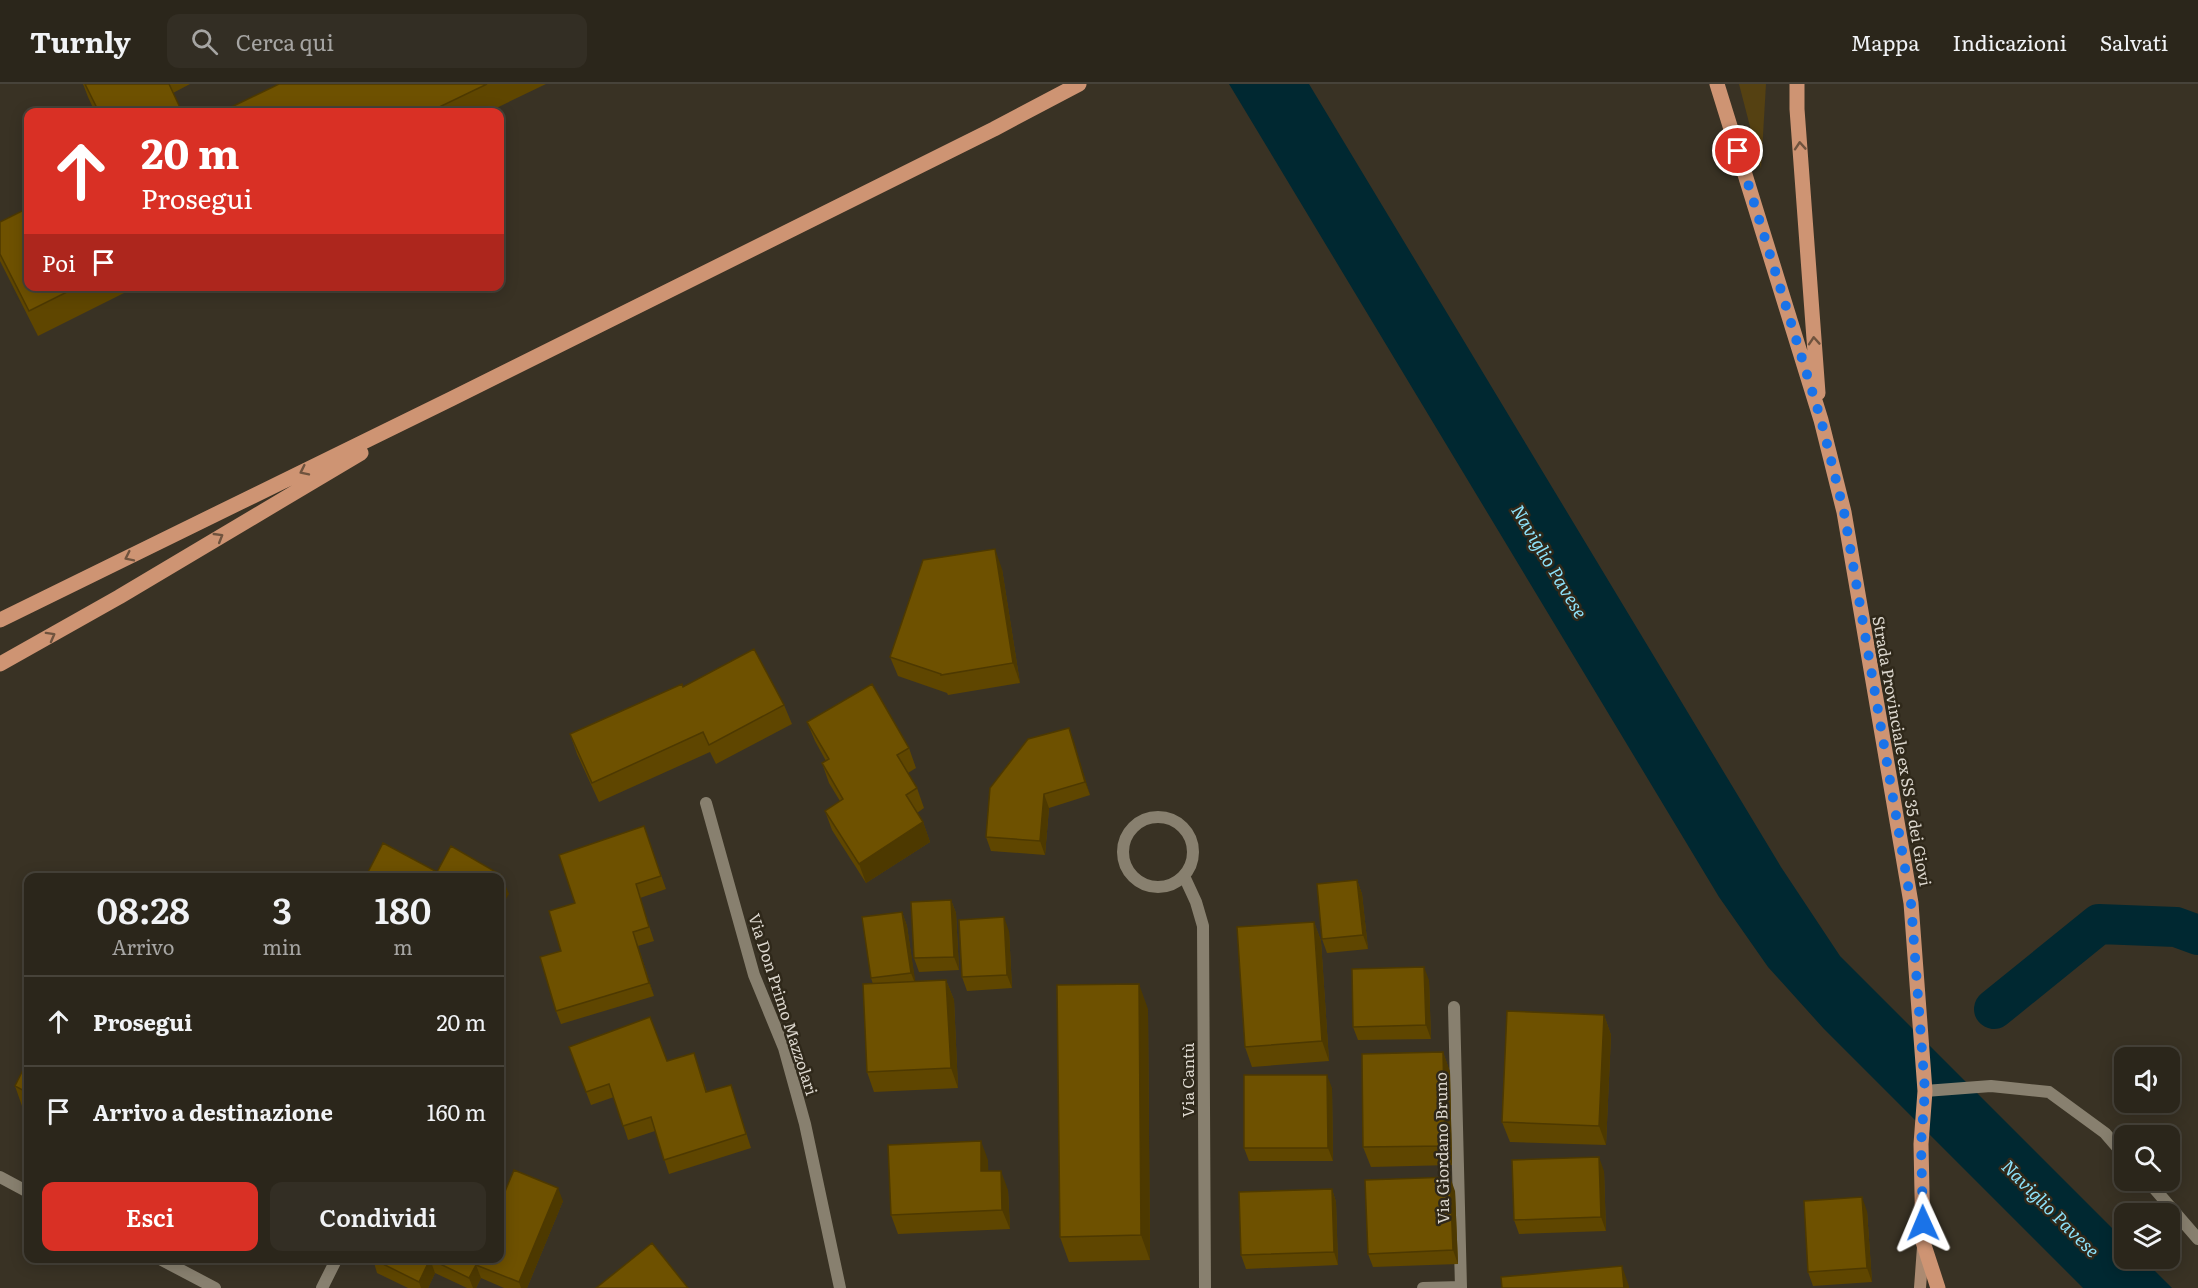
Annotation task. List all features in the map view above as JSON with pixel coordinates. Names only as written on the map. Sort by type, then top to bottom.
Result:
[{"type":"main road","points":[[0,620],[451,399],[994,129],[1079,84]]},
{"type":"main road","name":"Strada Provinciale ex SS 35 dei Giovi","points":[[1717,84],[1821,420],[1844,512],[1911,903],[1925,1091]]},
{"type":"main road","name":"Strada Provinciale ex SS 35 dei Giovi","points":[[1797,84],[1821,420]]},
{"type":"main road","points":[[0,664],[119,597],[451,399]]},
{"type":"main road","points":[[1925,1091],[1921,1144],[1923,1242],[1938,1288]]},
{"type":"street","name":"Via Don Primo Mazzolari","points":[[706,803],[754,975],[784,1048],[796,1091],[840,1288]]},
{"type":"street","points":[[1160,816],[1172,819],[1181,825],[1188,833],[1193,855],[1184,876],[1163,887],[1151,887],[1140,883],[1124,864],[1122,853],[1129,830],[1138,822],[1149,817],[1160,816]]},
{"type":"street","name":"Via Cantù","points":[[1184,876],[1196,902],[1203,926],[1204,1288]]},
{"type":"street","name":"Via Giordano Bruno","points":[[1454,1007],[1461,1287]]},
{"type":"street","points":[[1925,1091],[1991,1086],[2049,1092],[2105,1133],[2114,1143]]},
{"type":"street","points":[[0,1177],[24,1190]]},
{"type":"street","points":[[2157,1191],[2198,1239]]},
{"type":"street","points":[[1920,1288],[1923,1242]]},
{"type":"street","points":[[168,1263],[215,1288]]},
{"type":"street","points":[[322,1288],[334,1263]]},
{"type":"street","points":[[1423,1288],[1461,1287]]},
{"type":"shaded area","points":[[1739,84],[1766,84],[1761,169]]},
{"type":"water","name":"Naviglio Pavese","points":[[1229,84],[1309,84],[1781,867],[1840,956],[2114,1230],[2114,1269],[2153,1269],[2172,1288],[2083,1288],[1824,1029],[1768,967],[1719,897]]},
{"type":"building","points":[[85,84],[169,84],[180,108],[97,108]]},
{"type":"building","points":[[279,84],[487,84],[437,108],[229,108]]},
{"type":"building","points":[[24,210],[24,291],[69,291],[29,311],[0,254],[0,222]]},
{"type":"building","points":[[995,549],[1013,663],[941,675],[890,657],[923,560]]},
{"type":"building","points":[[754,649],[784,705],[709,745],[703,732],[592,783],[570,734],[682,684],[683,687]]},
{"type":"building","points":[[872,684],[909,748],[897,755],[917,788],[906,795],[923,822],[859,864],[825,811],[843,799],[822,763],[829,759],[807,722]]},
{"type":"building","points":[[1069,728],[1085,782],[1044,794],[1040,841],[986,837],[990,788],[1028,739]]},
{"type":"building","points":[[644,826],[661,876],[636,884],[649,927],[633,932],[649,983],[556,1011],[540,957],[561,951],[549,911],[575,903],[559,855]]},
{"type":"building","points":[[383,843],[437,872],[451,846],[498,873],[368,873]]},
{"type":"building","points":[[1357,880],[1363,935],[1322,939],[1317,884]]},
{"type":"building","points":[[951,900],[954,957],[914,958],[911,902]]},
{"type":"building","points":[[902,912],[911,973],[871,978],[862,917]]},
{"type":"building","points":[[1004,917],[1007,975],[962,977],[959,920]]},
{"type":"building","points":[[1314,922],[1322,1041],[1245,1047],[1237,927]]},
{"type":"building","points":[[1424,967],[1426,1025],[1353,1027],[1352,969]]},
{"type":"building","points":[[946,980],[951,1068],[867,1072],[863,984]]},
{"type":"building","points":[[1139,984],[1141,1235],[1060,1237],[1057,985]]},
{"type":"building","points":[[1507,1011],[1604,1015],[1599,1126],[1502,1122]]},
{"type":"building","points":[[650,1017],[667,1061],[694,1053],[706,1092],[731,1085],[746,1134],[664,1160],[651,1117],[623,1126],[609,1084],[586,1092],[569,1047]]},
{"type":"building","points":[[1443,1052],[1445,1146],[1363,1147],[1362,1054]]},
{"type":"building","points":[[24,1068],[24,1091],[15,1086]]},
{"type":"building","points":[[1244,1075],[1327,1075],[1328,1148],[1244,1148]]},
{"type":"building","points":[[981,1141],[981,1171],[1001,1171],[1002,1210],[891,1215],[888,1145]]},
{"type":"building","points":[[1599,1157],[1601,1217],[1514,1220],[1512,1160]]},
{"type":"building","points":[[514,1170],[558,1188],[519,1282],[476,1265],[469,1278],[438,1263],[504,1263],[504,1194]]},
{"type":"building","points":[[1450,1177],[1453,1250],[1368,1254],[1365,1180]]},
{"type":"building","points":[[1332,1189],[1334,1252],[1241,1255],[1239,1192]]},
{"type":"building","points":[[1862,1197],[1867,1268],[1808,1272],[1804,1201]]},
{"type":"building","points":[[652,1243],[688,1288],[596,1288]]},
{"type":"building","points":[[381,1263],[428,1263],[419,1282]]},
{"type":"building","points":[[1622,1266],[1624,1288],[1502,1288],[1501,1277]]},
{"type":"waterway","points":[[1994,1009],[2099,924],[2176,927],[2198,935]]},
{"type":"route","points":[[1738,151],[1821,420],[1844,512],[1911,903],[1925,1091],[1921,1144],[1923,1223]]}]
